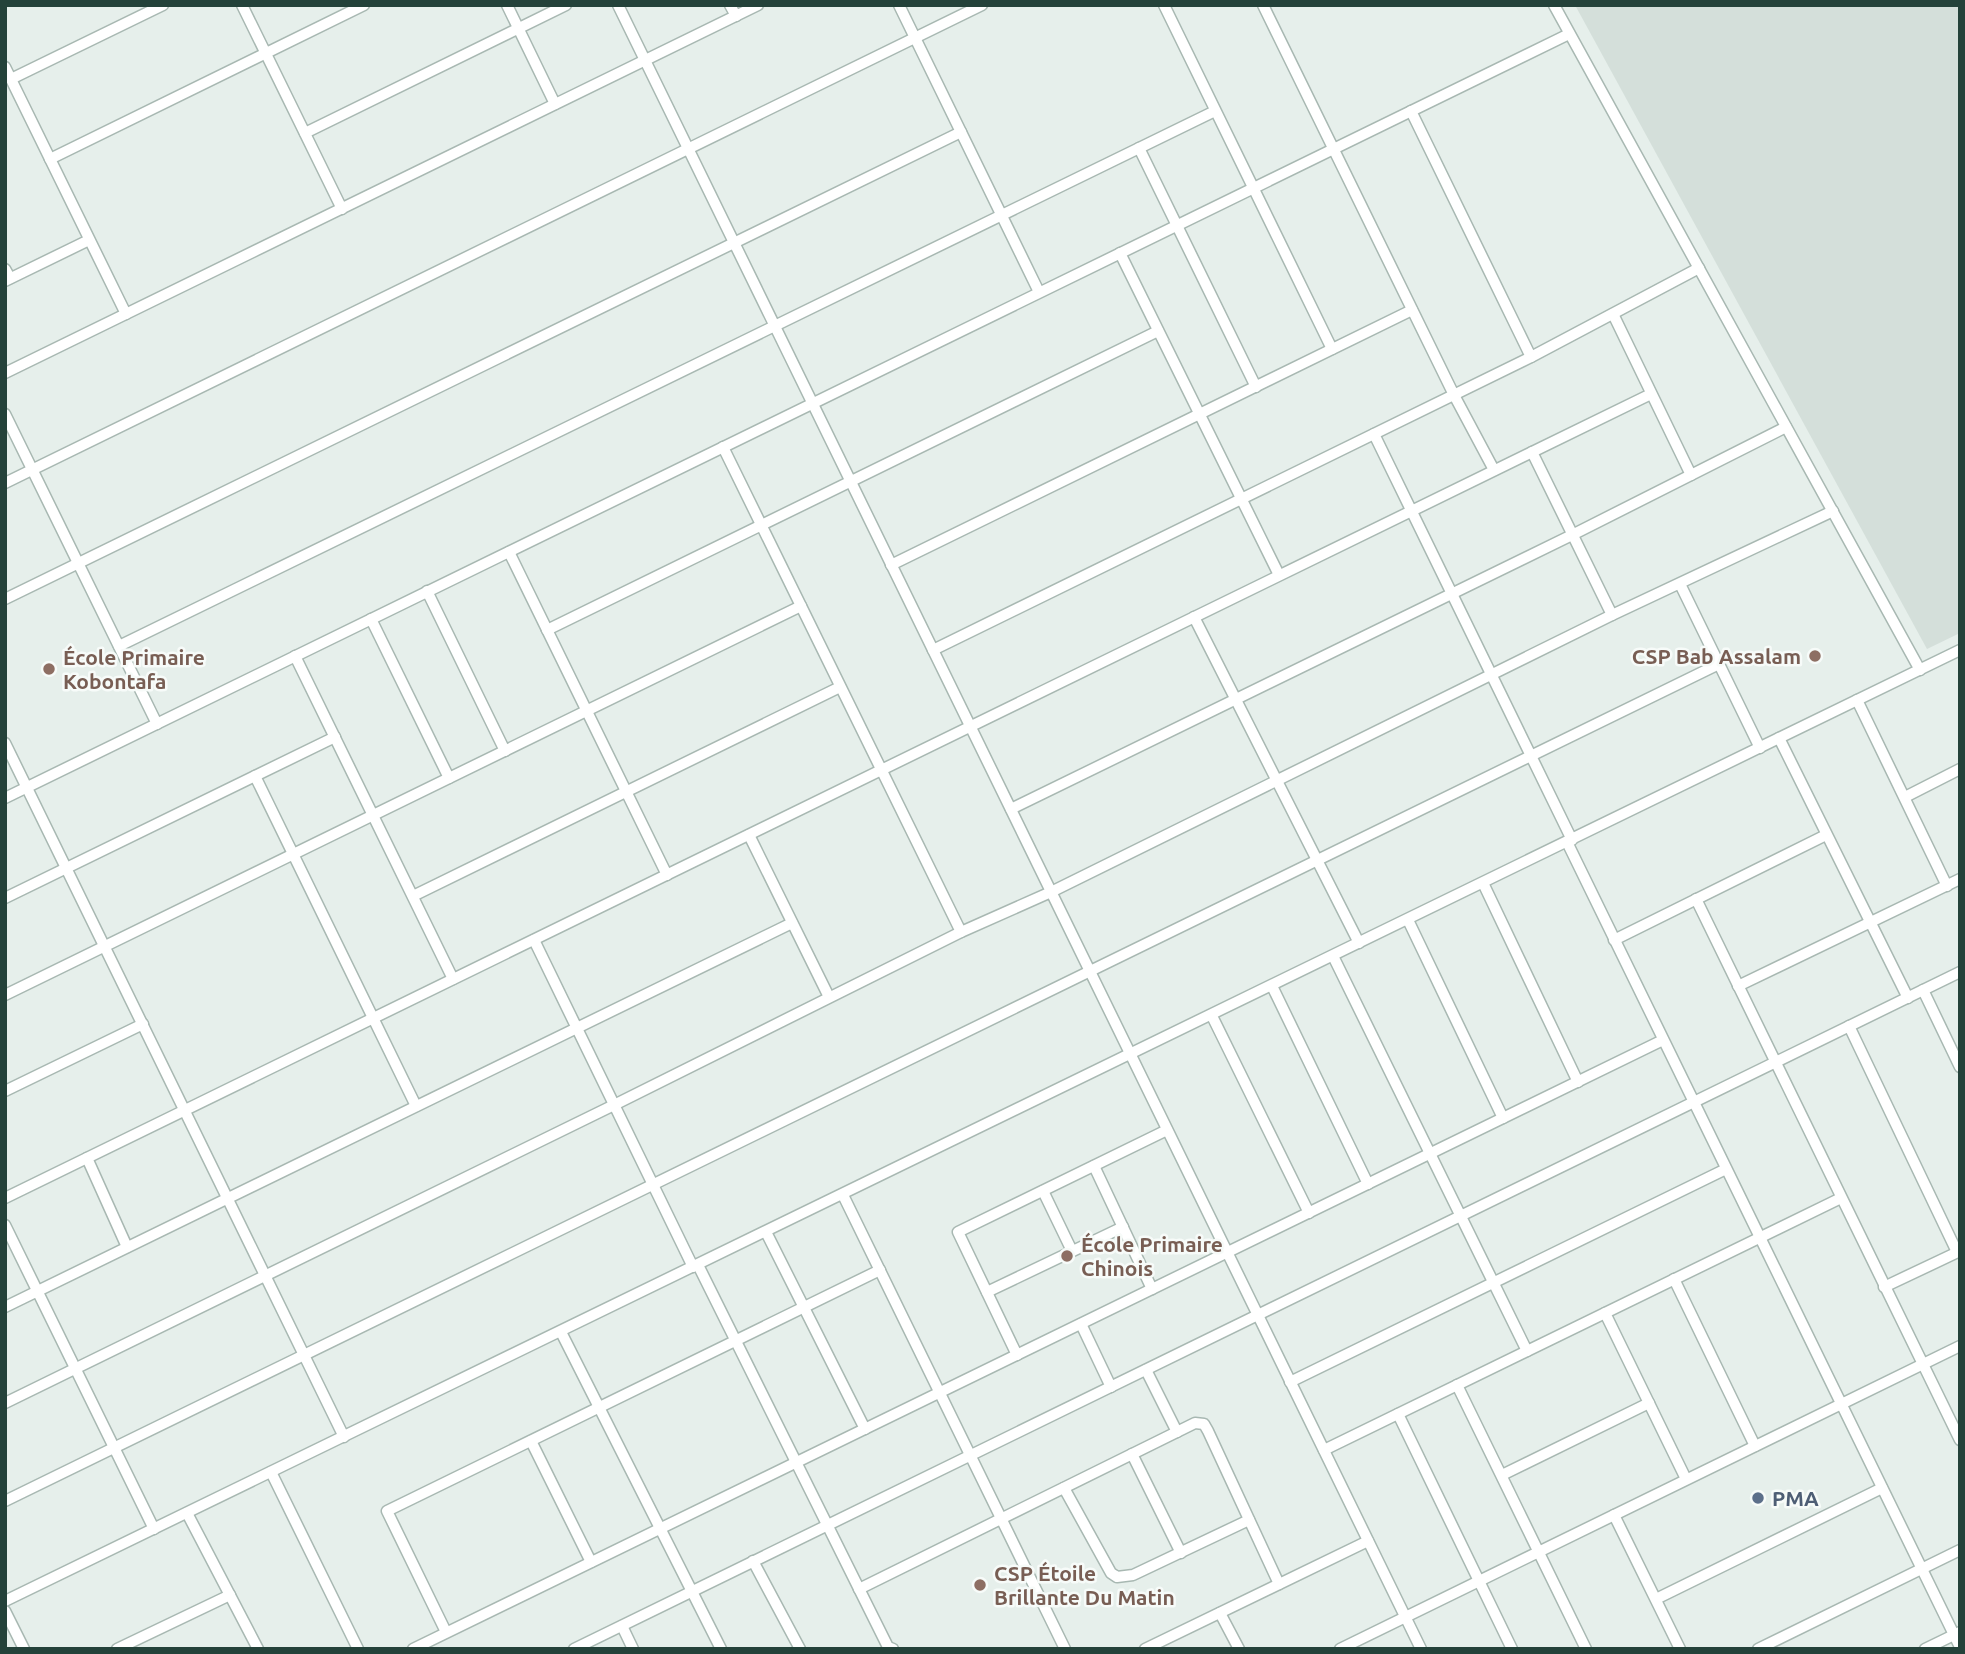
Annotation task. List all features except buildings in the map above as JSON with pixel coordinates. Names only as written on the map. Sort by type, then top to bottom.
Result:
[{"type":"street","points":[[11,79],[163,5]]},
{"type":"street","points":[[242,5],[342,209]]},
{"type":"street","points":[[50,159],[364,5]]},
{"type":"street","points":[[507,5],[555,104]]},
{"type":"street","points":[[305,133],[566,5]]},
{"type":"street","points":[[618,5],[1421,1649]]},
{"type":"street","points":[[730,5],[736,16]]},
{"type":"street","points":[[5,373],[758,5]]},
{"type":"street","points":[[899,5],[1040,292]]},
{"type":"street","points":[[5,483],[982,5]]},
{"type":"street","points":[[1164,5],[1332,349]]},
{"type":"street","points":[[1263,5],[1454,395],[1494,470]]},
{"type":"street","points":[[1554,5],[1920,670]]},
{"type":"street","points":[[5,798],[1569,33]]},
{"type":"street","points":[[5,67],[126,314]]},
{"type":"street","points":[[119,646],[1215,111]]},
{"type":"street","points":[[1411,111],[1531,357]]},
{"type":"street","points":[[5,598],[961,132]]},
{"type":"street","points":[[1139,148],[1256,387]]},
{"type":"street","points":[[7,276],[89,240]]},
{"type":"street","points":[[1120,253],[1279,575]]},
{"type":"street","points":[[933,649],[1531,357],[1699,268]]},
{"type":"street","points":[[891,565],[1412,310]]},
{"type":"street","points":[[1613,314],[1691,475]]},
{"type":"street","points":[[547,630],[1158,331]]},
{"type":"street","points":[[5,1198],[1651,394]]},
{"type":"street","points":[[5,414],[157,724]]},
{"type":"street","points":[[1011,809],[1572,535],[1786,427]]},
{"type":"street","points":[[1374,434],[1531,756],[1614,940],[1921,1569],[1957,1633],[1960,1647]]},
{"type":"street","points":[[723,447],[961,932]]},
{"type":"street","points":[[1532,452],[1612,615]]},
{"type":"street","points":[[5,1403],[961,932],[1051,892],[1277,782],[1612,615],[1833,512]]},
{"type":"street","points":[[509,552],[667,875]]},
{"type":"street","points":[[1680,584],[1760,748]]},
{"type":"street","points":[[427,591],[505,751]]},
{"type":"street","points":[[5,995],[801,606]]},
{"type":"street","points":[[1194,617],[1359,943]]},
{"type":"street","points":[[371,619],[449,778]]},
{"type":"street","points":[[5,1601],[1960,650]]},
{"type":"street","points":[[295,656],[453,979]]},
{"type":"street","points":[[5,1502],[1719,664]]},
{"type":"street","points":[[413,896],[840,687]]},
{"type":"street","points":[[1857,700],[1947,886]]},
{"type":"street","points":[[5,898],[335,737]]},
{"type":"street","points":[[1779,738],[1908,998]]},
{"type":"street","points":[[5,743],[344,1437]]},
{"type":"street","points":[[1905,797],[1959,771]]},
{"type":"street","points":[[255,776],[416,1106]]},
{"type":"street","points":[[749,835],[829,998]]},
{"type":"street","points":[[1614,940],[1826,835]]},
{"type":"street","points":[[1738,986],[1960,879]]},
{"type":"street","points":[[1483,883],[1578,1082]]},
{"type":"street","points":[[1696,900],[1960,1440]]},
{"type":"street","points":[[1408,920],[1503,1118]]},
{"type":"street","points":[[5,1307],[792,923]]},
{"type":"street","points":[[534,940],[653,1185],[736,1340],[888,1647],[893,1649]]},
{"type":"street","points":[[1333,956],[1527,1351]]},
{"type":"street","points":[[574,1649],[1960,972]]},
{"type":"street","points":[[1272,986],[1368,1184]]},
{"type":"street","points":[[1923,990],[1960,1067]]},
{"type":"street","points":[[1212,1016],[1309,1213]]},
{"type":"street","points":[[5,1091],[143,1024]]},
{"type":"street","points":[[1849,1026],[1958,1252],[1884,1287]]},
{"type":"street","points":[[413,1649],[1663,1040]]},
{"type":"street","points":[[1017,1355],[958,1232],[1167,1130]]},
{"type":"street","points":[[87,1158],[127,1247]]},
{"type":"street","points":[[1094,1166],[1152,1289]]},
{"type":"street","points":[[1290,1382],[1726,1169]]},
{"type":"street","points":[[1043,1191],[1072,1251]]},
{"type":"street","points":[[843,1195],[1065,1649]]},
{"type":"street","points":[[1324,1450],[1841,1198]]},
{"type":"street","points":[[5,1225],[154,1529]]},
{"type":"street","points":[[987,1292],[1123,1227]]},
{"type":"street","points":[[766,1232],[865,1429]]},
{"type":"street","points":[[446,1632],[387,1511],[880,1270]]},
{"type":"street","points":[[1674,1279],[1755,1446]]},
{"type":"street","points":[[1605,1313],[1686,1479]]},
{"type":"street","points":[[1081,1324],[1111,1387]]},
{"type":"street","points":[[561,1332],[721,1649]]},
{"type":"street","points":[[1340,1649],[1960,1346]]},
{"type":"street","points":[[1146,1370],[1177,1432]]},
{"type":"street","points":[[1457,1385],[1586,1649]]},
{"type":"street","points":[[1502,1475],[1649,1403]]},
{"type":"street","points":[[1398,1414],[1512,1649]]},
{"type":"street","points":[[859,1589],[1195,1423],[1203,1424],[1279,1584]]},
{"type":"street","points":[[531,1441],[591,1562]]},
{"type":"street","points":[[1132,1454],[1181,1553]]},
{"type":"street","points":[[271,1472],[358,1649]]},
{"type":"street","points":[[1064,1488],[1111,1573],[1117,1577],[1133,1576],[1249,1520]]},
{"type":"street","points":[[1656,1599],[1882,1489]]},
{"type":"street","points":[[187,1513],[258,1649]]},
{"type":"street","points":[[1614,1515],[1680,1649]]},
{"type":"street","points":[[1145,1649],[1368,1541]]},
{"type":"street","points":[[1758,1649],[1770,1646],[1960,1550]]},
{"type":"street","points":[[753,1561],[800,1649]]},
{"type":"street","points":[[117,1649],[230,1595]]},
{"type":"street","points":[[5,1611],[24,1649]]},
{"type":"street","points":[[1220,1613],[1239,1649]]},
{"type":"street","points":[[622,1626],[633,1649]]},
{"type":"street","points":[[1925,1649],[1957,1633]]},
{"type":"shaded area","points":[[1575,5],[1960,5],[1960,633],[1927,649]]},
{"type":"place","name":"CSP Bab Assalam","points":[[1815,656]]},
{"type":"place","name":"École Primaire Kobontafa","points":[[49,669]]},
{"type":"place","name":"École Primaire Chinois","points":[[1067,1256]]},
{"type":"place","name":"PMA","points":[[1758,1498]]},
{"type":"place","name":"CSP Étoile Brillante Du Matin","points":[[980,1585]]}]
